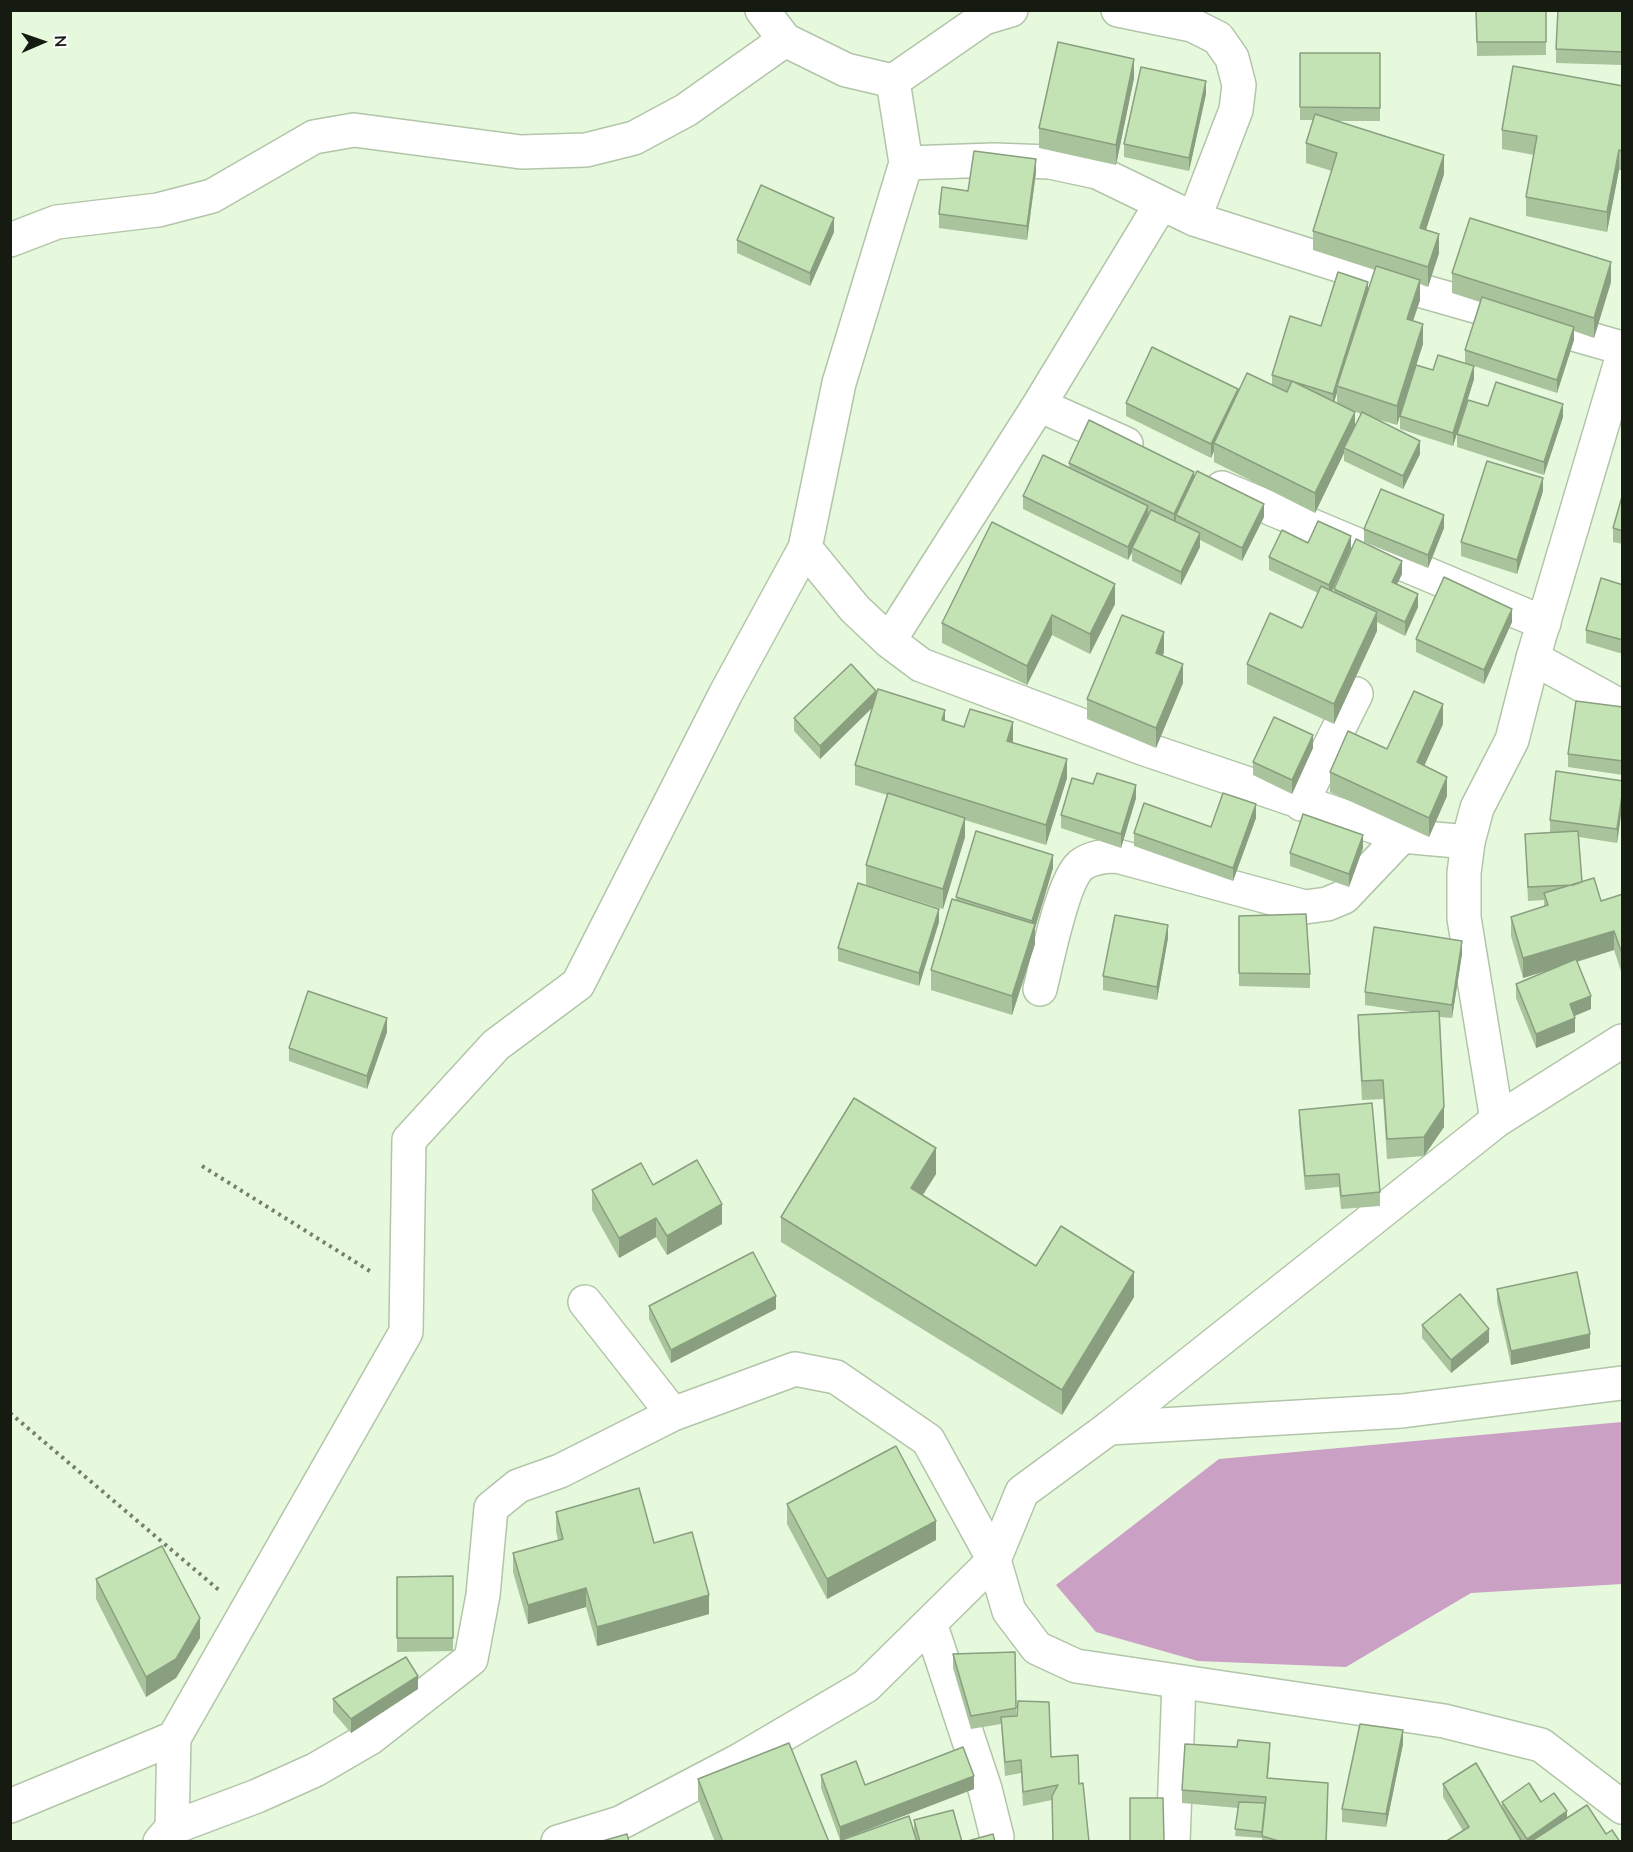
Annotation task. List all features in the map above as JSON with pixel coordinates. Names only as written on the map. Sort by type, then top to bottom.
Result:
[{"type":"street","points":[[762,10],[785,40],[846,70],[893,81],[984,18],[1011,10]]},
{"type":"street","points":[[1118,10],[1192,25],[1218,39],[1232,58],[1239,86],[1236,110],[1194,219]]},
{"type":"street","points":[[10,240],[57,222],[158,210],[212,196],[314,137],[354,130],[521,152],[586,150],[634,138],[686,110],[785,40]]},
{"type":"street","points":[[893,81],[906,163],[839,384],[805,548],[726,693],[578,984],[496,1045],[409,1140],[406,1332],[174,1738],[166,1835],[315,1770],[370,1738],[471,1659],[483,1595],[491,1508],[518,1486],[560,1471],[673,1414],[795,1369],[836,1377],[928,1440],[994,1560],[1009,1611],[1037,1648],[1076,1666],[1444,1721],[1541,1745],[1623,1807]]},
{"type":"street","points":[[906,163],[994,160],[1050,162],[1096,172],[1194,219],[1408,287],[1623,348]]},
{"type":"street","points":[[889,641],[1039,405],[1161,204]]},
{"type":"street","points":[[1497,1120],[1464,918],[1464,873],[1468,842],[1477,808],[1512,740],[1533,658],[1623,358]]},
{"type":"street","points":[[1039,405],[1148,454]]},
{"type":"street","points":[[1192,474],[1544,623]]},
{"type":"street","points":[[805,548],[855,609],[889,641],[921,665],[1142,748],[1301,804],[1402,836],[1468,842]]},
{"type":"street","points":[[1533,658],[1623,707]]},
{"type":"street","points":[[1301,804],[1356,694]]},
{"type":"street","points":[[1040,989],[1067,887],[1080,866],[1096,857],[1117,856],[1305,907],[1327,904],[1344,897],[1402,836]]},
{"type":"street","points":[[558,1842],[620,1823],[760,1749],[866,1686],[994,1560],[1022,1492],[1108,1428],[1497,1120],[1623,1041]]},
{"type":"street","points":[[585,1302],[673,1414]]},
{"type":"street","points":[[1108,1428],[1402,1411],[1623,1383]]},
{"type":"street","points":[[930,1623],[981,1778],[997,1837]]},
{"type":"street","points":[[1173,1842],[1179,1683]]},
{"type":"street","points":[[10,1806],[174,1738]]},
{"type":"path","points":[[202,1166],[407,1294]]},
{"type":"path","points":[[10,1413],[246,1613]]},
{"type":"shaded area","points":[[1622,1422],[1622,1584],[1471,1593],[1346,1667],[1198,1661],[1096,1632],[1056,1585],[1219,1459]]},
{"type":"building","points":[[1476,10],[1546,10],[1546,42],[1477,42]]},
{"type":"building","points":[[1558,10],[1623,10],[1623,52],[1556,49]]},
{"type":"building","points":[[1058,42],[1134,59],[1116,145],[1039,128]]},
{"type":"building","points":[[1300,53],[1380,53],[1380,108],[1300,107]]},
{"type":"building","points":[[1513,66],[1623,86],[1623,151],[1619,150],[1607,212],[1526,197],[1537,136],[1502,130]]},
{"type":"building","points":[[1141,67],[1206,81],[1189,158],[1124,144]]},
{"type":"building","points":[[1315,114],[1444,155],[1420,228],[1439,234],[1428,267],[1313,231],[1337,153],[1306,143]]},
{"type":"building","points":[[974,151],[1036,159],[1027,226],[939,214],[942,187],[968,191]]},
{"type":"building","points":[[761,185],[834,218],[810,273],[737,240]]},
{"type":"building","points":[[1470,218],[1611,262],[1594,318],[1452,273]]},
{"type":"building","points":[[1376,266],[1420,280],[1407,319],[1423,324],[1397,406],[1337,386]]},
{"type":"building","points":[[1338,272],[1368,282],[1333,394],[1272,375],[1290,316],[1321,326]]},
{"type":"building","points":[[1482,297],[1574,327],[1557,380],[1465,350]]},
{"type":"building","points":[[1152,347],[1238,389],[1211,444],[1126,403]]},
{"type":"building","points":[[1438,355],[1474,366],[1453,433],[1400,416],[1416,365],[1433,370]]},
{"type":"building","points":[[1247,373],[1287,392],[1292,381],[1355,412],[1315,493],[1214,443]]},
{"type":"building","points":[[1496,382],[1563,404],[1544,462],[1457,434],[1468,400],[1488,406]]},
{"type":"building","points":[[1362,412],[1420,441],[1403,476],[1344,448]]},
{"type":"building","points":[[1089,420],[1194,472],[1174,514],[1069,463]]},
{"type":"building","points":[[1043,455],[1148,506],[1128,547],[1023,496]]},
{"type":"building","points":[[1487,461],[1543,478],[1517,560],[1461,542]]},
{"type":"building","points":[[1197,471],[1264,504],[1242,548],[1176,515]]},
{"type":"building","points":[[1381,489],[1444,515],[1428,555],[1364,529]]},
{"type":"building","points":[[1623,493],[1623,531],[1613,528]]},
{"type":"building","points":[[1151,510],[1200,533],[1181,572],[1132,548]]},
{"type":"building","points":[[1318,521],[1351,536],[1329,585],[1269,557],[1282,530],[1308,543]]},
{"type":"building","points":[[992,522],[1115,584],[1090,634],[1052,615],[1027,666],[942,623]]},
{"type":"building","points":[[1356,539],[1402,561],[1392,582],[1418,594],[1405,622],[1334,589]]},
{"type":"building","points":[[1444,577],[1512,609],[1484,670],[1416,639]]},
{"type":"building","points":[[1601,578],[1623,585],[1623,640],[1586,630]]},
{"type":"building","points":[[1321,586],[1377,612],[1334,704],[1247,664],[1270,613],[1302,628]]},
{"type":"building","points":[[1122,615],[1164,632],[1156,653],[1183,664],[1156,728],[1087,699]]},
{"type":"building","points":[[851,664],[876,691],[820,746],[794,718]]},
{"type":"building","points":[[878,689],[945,710],[942,720],[964,727],[970,709],[1013,722],[1007,741],[1067,759],[1046,825],[855,765]]},
{"type":"building","points":[[1414,691],[1443,704],[1417,762],[1447,777],[1429,818],[1330,772],[1348,731],[1387,749]]},
{"type":"building","points":[[1576,701],[1623,707],[1623,761],[1568,754]]},
{"type":"building","points":[[1274,717],[1313,735],[1292,780],[1253,762]]},
{"type":"building","points":[[1556,771],[1623,781],[1617,829],[1550,820]]},
{"type":"building","points":[[1097,773],[1136,785],[1121,834],[1061,815],[1072,778],[1093,784]]},
{"type":"building","points":[[888,793],[965,818],[943,889],[866,865]]},
{"type":"building","points":[[1223,793],[1256,804],[1233,868],[1134,833],[1144,803],[1211,827]]},
{"type":"building","points":[[1303,814],[1363,835],[1349,874],[1290,853]]},
{"type":"building","points":[[976,831],[1053,855],[1032,921],[956,897]]},
{"type":"building","points":[[1578,831],[1582,882],[1573,885],[1528,887],[1525,834]]},
{"type":"building","points":[[1594,878],[1601,901],[1623,894],[1623,950],[1621,951],[1614,931],[1523,958],[1511,917],[1548,905],[1544,893]]},
{"type":"building","points":[[858,883],[939,909],[919,973],[838,948]]},
{"type":"building","points":[[952,899],[1035,924],[1012,996],[931,970]]},
{"type":"building","points":[[1306,914],[1310,974],[1239,973],[1239,916]]},
{"type":"building","points":[[1115,915],[1168,925],[1157,987],[1103,976]]},
{"type":"building","points":[[1374,927],[1462,941],[1452,1005],[1365,992]]},
{"type":"building","points":[[1576,959],[1591,996],[1570,1004],[1575,1018],[1536,1034],[1516,984]]},
{"type":"building","points":[[308,991],[387,1018],[367,1076],[289,1048]]},
{"type":"building","points":[[1439,1011],[1444,1107],[1424,1137],[1387,1139],[1383,1080],[1362,1081],[1358,1015]]},
{"type":"building","points":[[854,1098],[936,1148],[911,1188],[1036,1266],[1061,1226],[1134,1272],[1062,1390],[781,1217]]},
{"type":"building","points":[[1372,1103],[1380,1192],[1341,1196],[1339,1174],[1305,1176],[1299,1110]]},
{"type":"building","points":[[697,1160],[722,1204],[667,1236],[656,1218],[619,1238],[592,1190],[641,1163],[653,1185]]},
{"type":"building","points":[[753,1252],[776,1296],[671,1350],[649,1306]]},
{"type":"building","points":[[1577,1272],[1590,1334],[1511,1351],[1497,1289]]},
{"type":"building","points":[[1460,1294],[1489,1329],[1451,1360],[1422,1325]]},
{"type":"building","points":[[896,1446],[936,1521],[827,1579],[787,1504]]},
{"type":"building","points":[[639,1488],[654,1543],[692,1532],[709,1595],[597,1627],[586,1588],[528,1605],[513,1553],[563,1539],[556,1512]]},
{"type":"building","points":[[162,1546],[200,1618],[176,1659],[146,1677],[96,1579]]},
{"type":"building","points":[[453,1576],[453,1638],[397,1638],[397,1577]]},
{"type":"building","points":[[1015,1652],[1016,1708],[971,1716],[953,1654]]},
{"type":"building","points":[[406,1657],[418,1676],[351,1719],[333,1699]]},
{"type":"building","points":[[1018,1701],[1049,1702],[1051,1757],[1078,1755],[1079,1784],[1083,1783],[1089,1842],[1053,1842],[1052,1796],[1058,1785],[1023,1792],[1021,1760],[1005,1762],[1001,1717],[1017,1716]]},
{"type":"building","points":[[1360,1724],[1403,1730],[1386,1814],[1342,1809]]},
{"type":"building","points":[[1238,1740],[1270,1743],[1267,1778],[1328,1783],[1326,1842],[1282,1842],[1262,1836],[1266,1797],[1182,1790],[1185,1744],[1237,1747]]},
{"type":"building","points":[[789,1743],[829,1842],[723,1842],[698,1779]]},
{"type":"building","points":[[963,1747],[974,1776],[840,1827],[821,1775],[856,1761],[865,1785]]},
{"type":"building","points":[[1476,1763],[1522,1842],[1445,1842],[1469,1827],[1443,1784]]},
{"type":"building","points":[[1529,1783],[1541,1802],[1554,1793],[1567,1811],[1527,1839],[1502,1802]]},
{"type":"building","points":[[1130,1798],[1163,1798],[1164,1842],[1130,1842]]},
{"type":"building","points":[[1239,1802],[1265,1803],[1262,1832],[1235,1829]]},
{"type":"building","points":[[1587,1805],[1606,1834],[1612,1830],[1620,1842],[1530,1842]]},
{"type":"building","points":[[953,1810],[962,1842],[920,1842],[914,1820]]},
{"type":"building","points":[[909,1816],[917,1842],[836,1842]]},
{"type":"building","points":[[627,1834],[629,1842],[599,1842]]},
{"type":"building","points":[[993,1834],[995,1842],[964,1842]]}]
